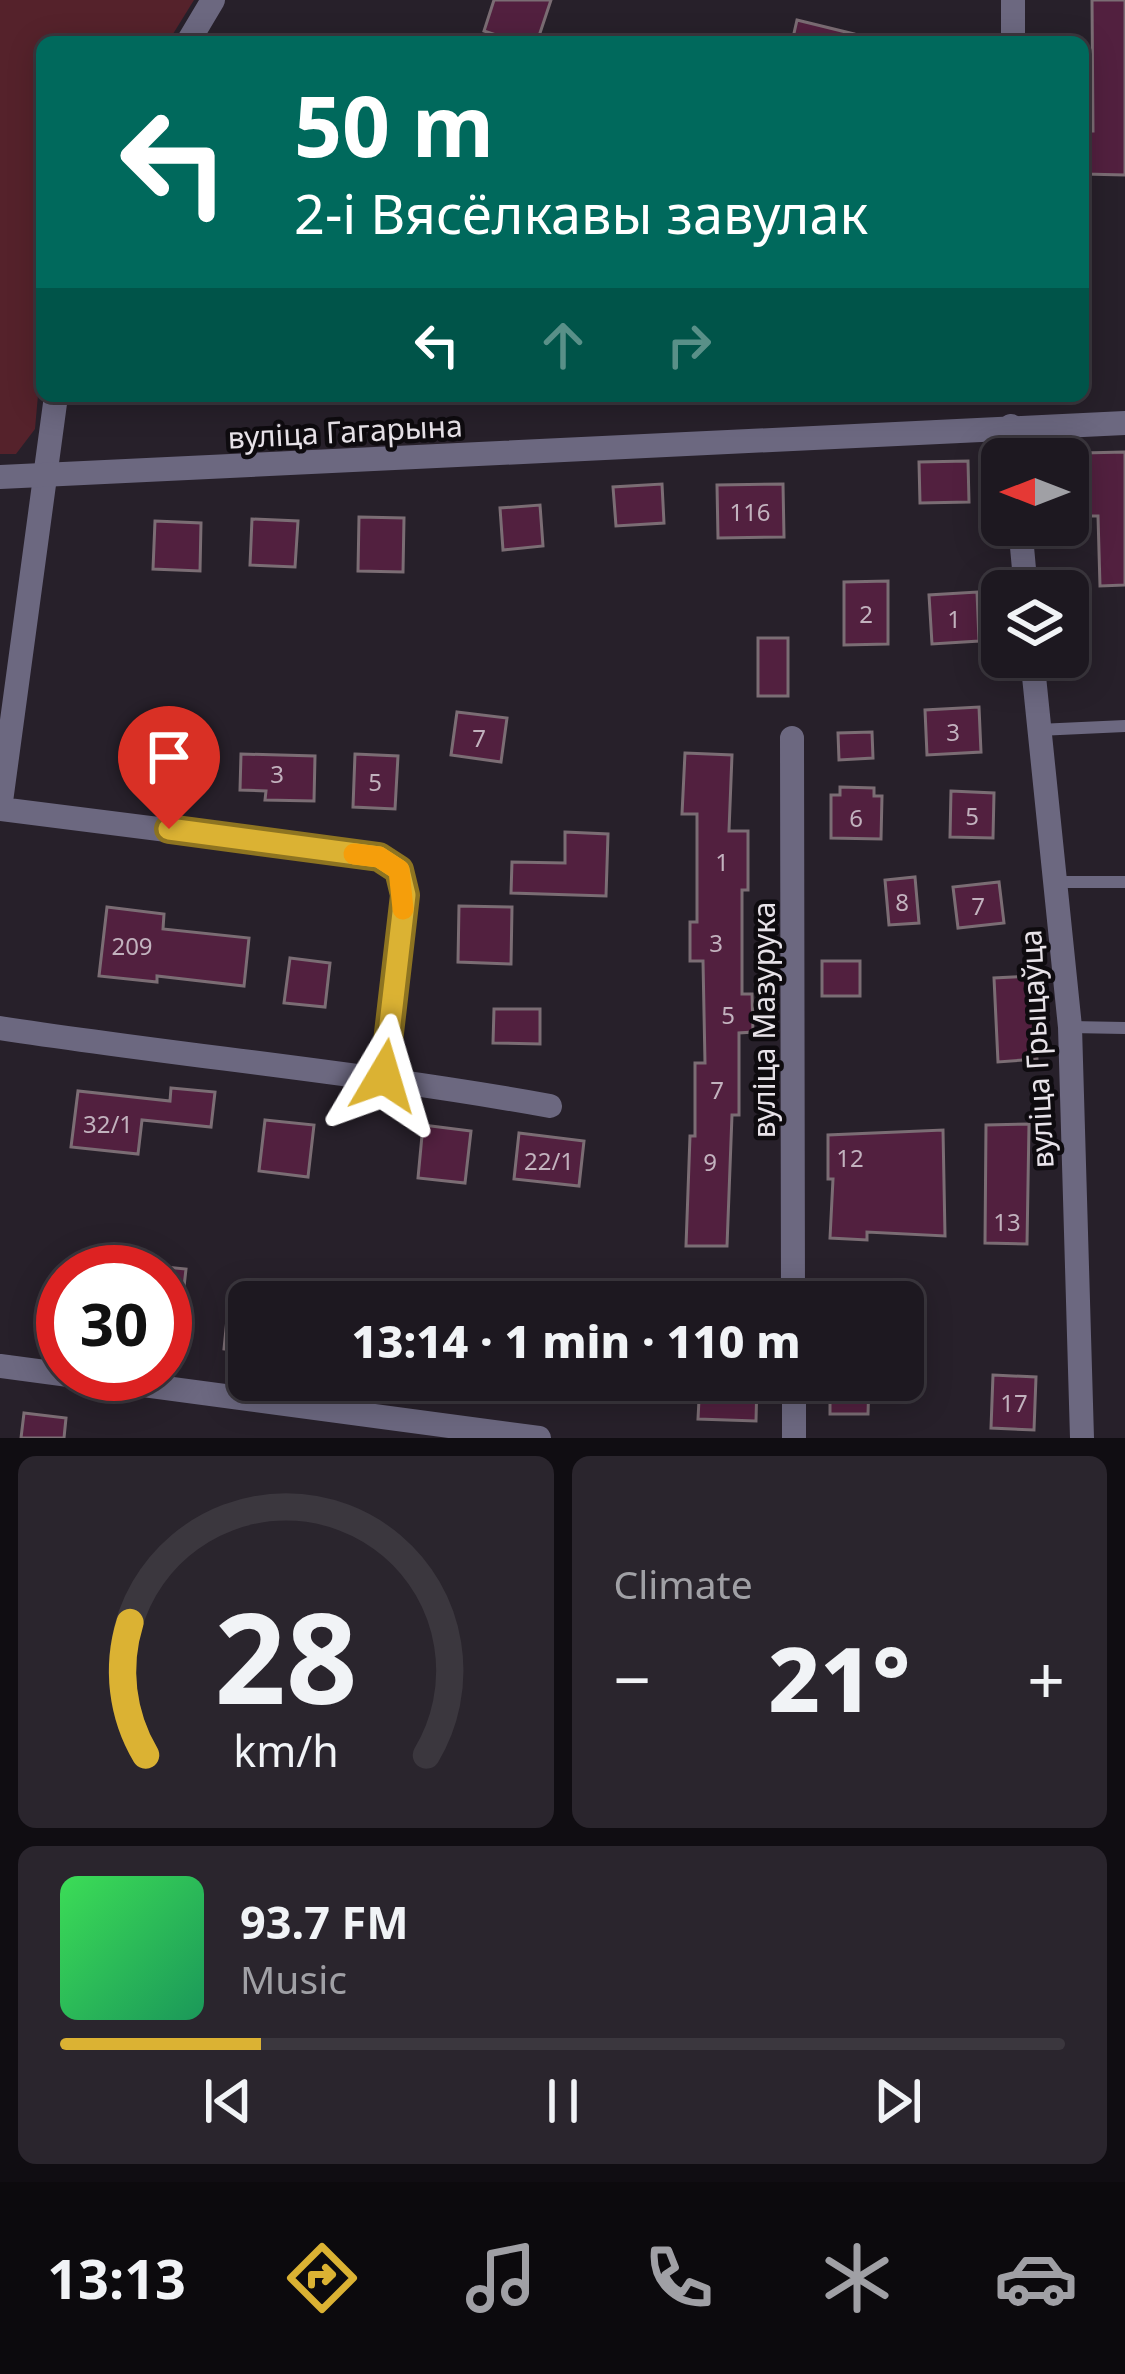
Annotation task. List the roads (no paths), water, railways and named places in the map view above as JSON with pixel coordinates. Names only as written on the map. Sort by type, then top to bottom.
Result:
[{"type":"street","points":[[192,36],[213,0]]},
{"type":"street","points":[[1013,0],[1013,36]]},
{"type":"street","points":[[55,402],[0,809],[379,857],[399,870],[405,895],[384,1076]]},
{"type":"street","name":"вуліца Гагарына","points":[[0,478],[1125,423]]},
{"type":"street","points":[[1011,426],[1012,438]]},
{"type":"street","name":"вуліца Грыцаўца","points":[[1034,678],[1070,1027],[1082,1438]]},
{"type":"street","name":"вуліца Мазурука","points":[[792,738],[794,1281]]},
{"type":"street","points":[[0,1028],[158,1052],[384,1076],[550,1106]]},
{"type":"street","points":[[0,1366],[539,1438]]},
{"type":"street","points":[[794,1401],[794,1438]]},
{"type":"lane","points":[[1038,730],[1125,726]]},
{"type":"lane","points":[[1055,882],[1125,883]]},
{"type":"lane","points":[[1070,1027],[1125,1028]]}]
